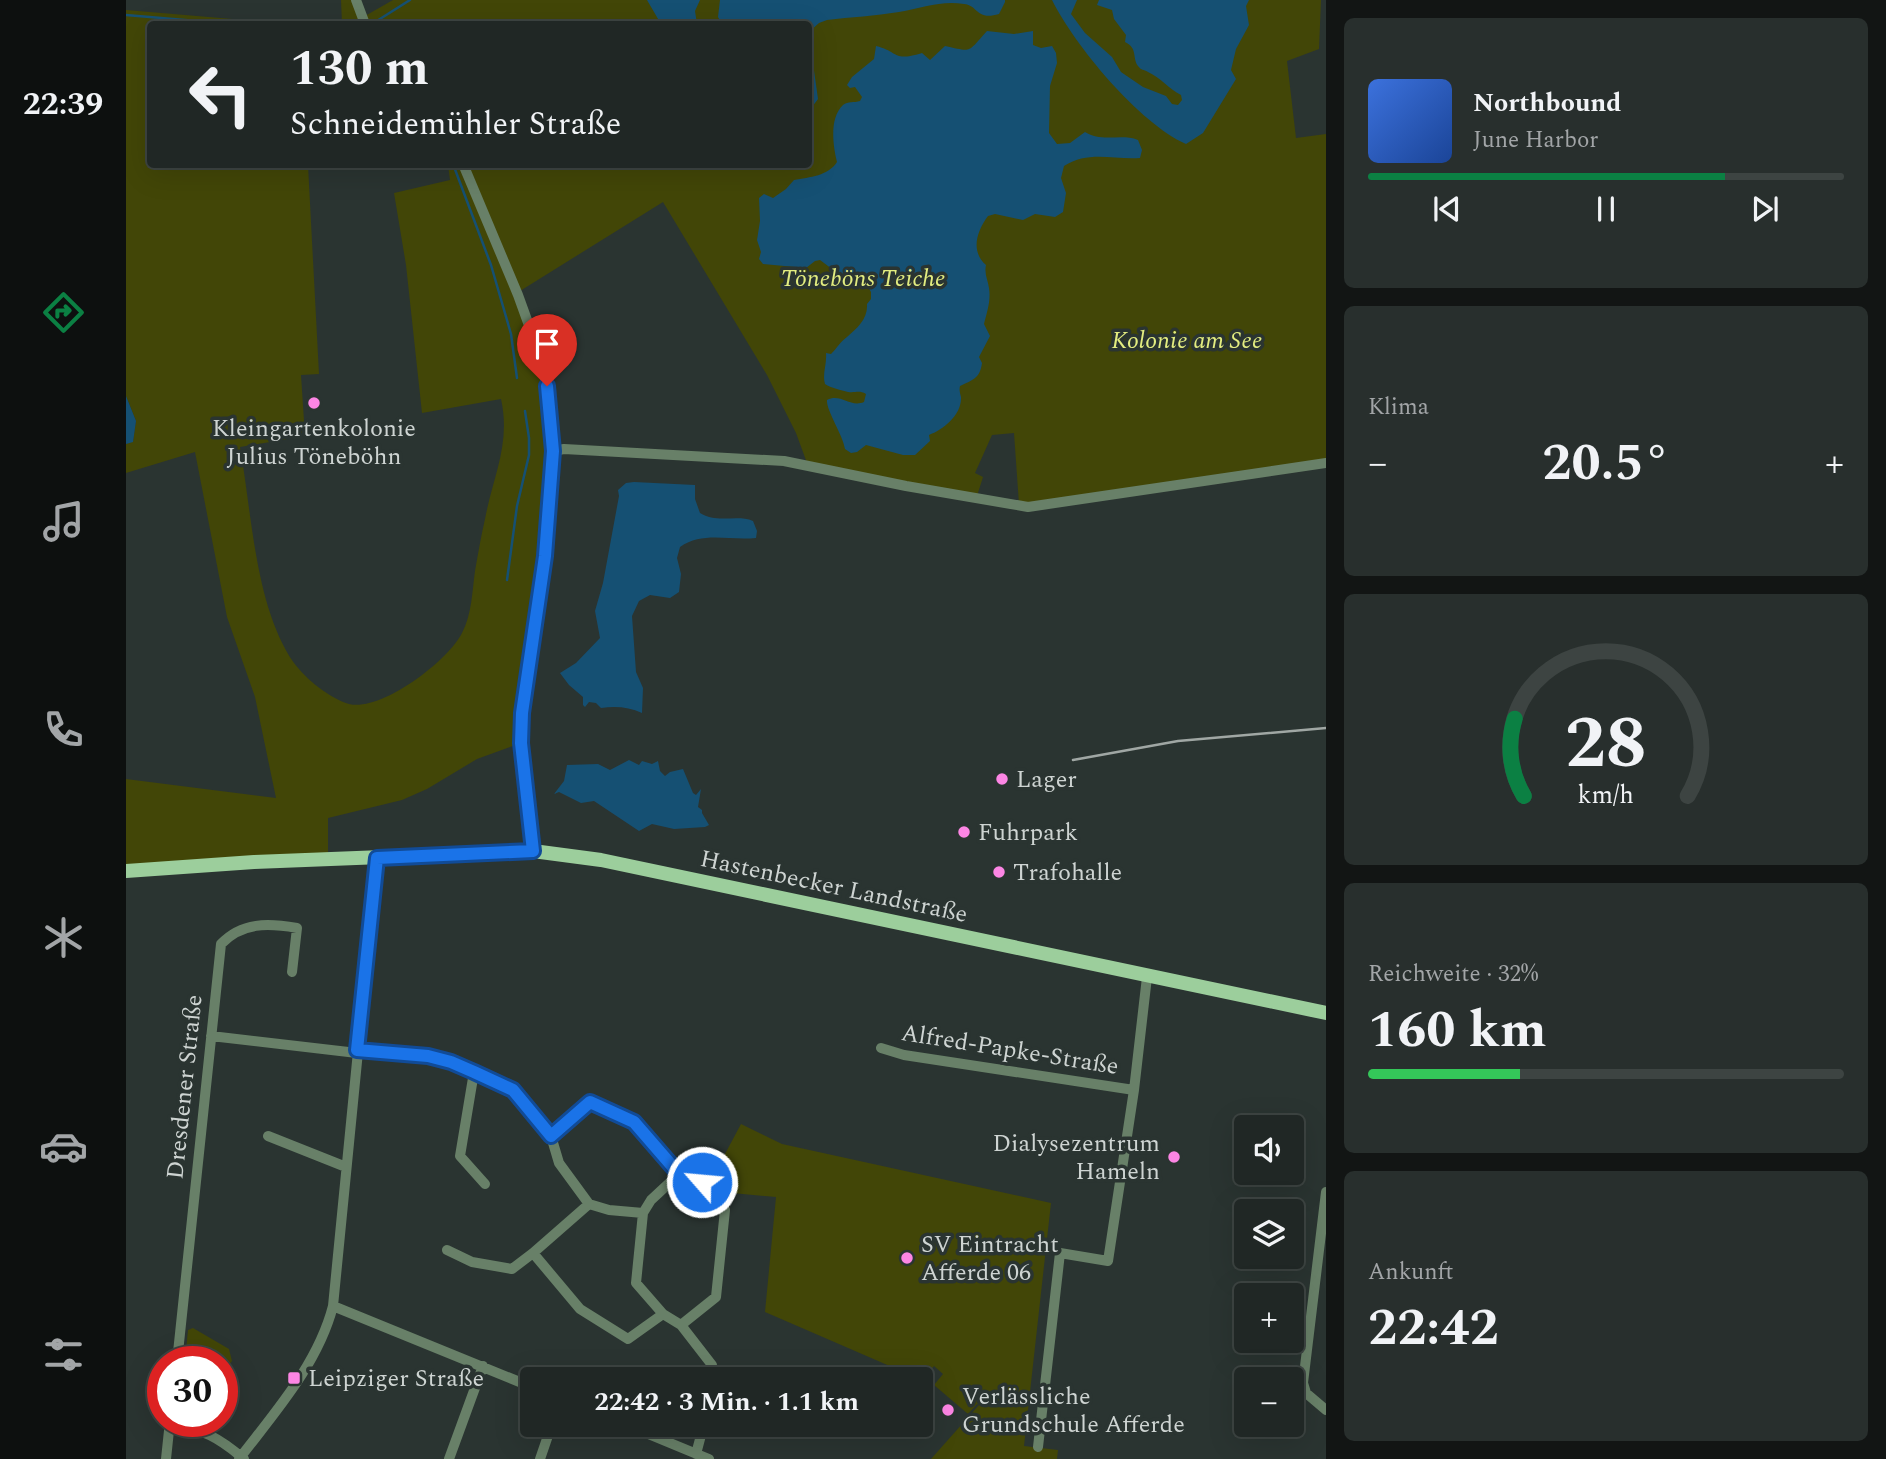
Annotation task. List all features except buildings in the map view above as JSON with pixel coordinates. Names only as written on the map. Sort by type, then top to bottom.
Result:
[{"type":"main road","name":"Hastenbecker Landstraße","points":[[126,871],[533,851],[601,860],[1326,1013]]},
{"type":"street","points":[[356,0],[364,21]]},
{"type":"street","points":[[465,168],[518,295],[544,367],[553,451],[545,556],[522,713],[523,778],[533,851]]},
{"type":"street","points":[[553,451],[564,449],[784,461],[1028,507],[1326,463]]},
{"type":"street","points":[[214,1437],[241,1458],[308,1363],[330,1317],[377,858]]},
{"type":"street","name":"Dresdener Straße","points":[[179,1346],[220,944],[232,932],[254,926],[275,924],[297,928],[292,972]]},
{"type":"street","points":[[1038,1447],[1060,1253],[1108,1261],[1134,1090],[1147,977]]},
{"type":"street","points":[[211,1036],[428,1056],[451,1062],[513,1090],[551,1136],[559,1163],[589,1204],[609,1210],[643,1213]]},
{"type":"street","name":"Alfred-Papke-Straße","points":[[881,1048],[904,1055],[1134,1090]]},
{"type":"street","points":[[474,1072],[460,1156],[485,1184]]},
{"type":"street","points":[[551,1136],[590,1102],[634,1122],[679,1174],[698,1177],[726,1210],[716,1297],[681,1325]]},
{"type":"street","points":[[268,1136],[346,1167]]},
{"type":"street","points":[[679,1174],[651,1200],[643,1213],[636,1283],[663,1314],[681,1325],[712,1367]]},
{"type":"street","points":[[1326,1192],[1303,1383],[1306,1393],[1326,1410]]},
{"type":"street","points":[[447,1250],[472,1262],[512,1269],[589,1204]]},
{"type":"street","points":[[533,1253],[580,1309],[628,1339],[663,1314]]},
{"type":"street","points":[[333,1306],[520,1382]]},
{"type":"street","points":[[449,1459],[483,1366]]},
{"type":"street","points":[[166,1459],[168,1437]]},
{"type":"street","points":[[540,1459],[548,1437]]},
{"type":"street","points":[[655,1437],[709,1459]]},
{"type":"street","points":[[696,1454],[701,1437]]},
{"type":"green space","points":[[341,0],[353,0],[360,21],[342,21]]},
{"type":"green space","name":"Kolonie am See","points":[[393,0],[1321,0],[1319,49],[1287,61],[1296,138],[1326,134],[1326,461],[1019,504],[1014,433],[992,435],[975,473],[983,477],[977,496],[807,463],[796,433],[767,375],[663,202],[520,291],[467,168],[812,168],[812,21],[368,21],[365,16]]},
{"type":"green space","points":[[126,10],[255,21],[147,21],[147,168],[308,168],[319,374],[301,375],[305,436],[240,447],[257,559],[271,615],[294,663],[326,693],[349,704],[378,700],[412,682],[443,657],[465,626],[470,611],[488,503],[500,460],[504,415],[501,399],[422,413],[406,265],[394,193],[450,180],[448,168],[460,168],[523,317],[542,374],[540,388],[545,394],[550,452],[545,556],[521,743],[477,759],[427,789],[402,800],[328,818],[328,859],[126,871],[126,779],[276,798],[255,697],[227,617],[195,452],[126,473],[126,444],[133,441],[136,421],[126,396]]},
{"type":"green space","name":"SV Eintracht Afferde 06","points":[[741,1124],[782,1144],[1051,1203],[1024,1446],[1058,1450],[1057,1459],[931,1459],[979,1405],[968,1414],[934,1385],[943,1374],[934,1366],[892,1367],[765,1312],[776,1197],[732,1193],[724,1200],[710,1182]]},
{"type":"green space","points":[[193,1328],[224,1346],[186,1346],[188,1330]]},
{"type":"water","points":[[647,0],[700,0],[695,11],[697,21],[659,21]]},
{"type":"water","points":[[720,0],[1005,0],[999,14],[991,16],[982,14],[969,5],[948,3],[827,20],[812,29],[812,21],[720,21],[718,17]]},
{"type":"water","points":[[1052,0],[1077,0],[1071,14],[1085,33],[1112,57],[1121,72],[1143,87],[1166,96],[1172,104],[1178,105],[1182,100],[1181,95],[1138,66],[1133,50],[1125,42],[1126,35],[1114,19],[1112,10],[1097,5],[1099,0],[1249,0],[1246,6],[1249,25],[1236,49],[1231,70],[1236,79],[1203,133],[1186,144],[1148,119],[1092,60],[1062,19]]},
{"type":"water","name":"Töneböns Teiche","points":[[987,31],[1014,34],[1033,31],[1033,45],[1041,48],[1052,46],[1057,63],[1050,86],[1049,133],[1057,144],[1070,143],[1085,132],[1098,137],[1132,138],[1138,140],[1142,150],[1140,158],[1092,157],[1064,166],[1061,178],[1066,193],[1063,212],[1055,217],[1035,214],[1023,220],[995,214],[988,216],[978,234],[977,247],[978,254],[986,265],[989,297],[984,324],[990,336],[979,357],[982,363],[979,372],[975,378],[960,386],[960,404],[955,416],[946,426],[929,435],[930,441],[915,455],[903,455],[866,445],[851,453],[845,449],[827,400],[837,398],[859,403],[864,402],[866,394],[848,392],[825,384],[826,353],[831,354],[861,323],[871,299],[871,292],[861,281],[837,276],[820,260],[806,268],[763,264],[759,259],[761,252],[757,240],[759,198],[764,194],[773,198],[794,180],[824,173],[837,162],[833,140],[836,117],[843,105],[860,101],[862,97],[855,87],[850,88],[847,85],[852,77],[874,59],[876,46],[906,57],[922,53],[930,60],[945,46],[969,49]]},
{"type":"water","points":[[812,56],[818,99],[812,107]]},
{"type":"water","points":[[126,396],[136,421],[133,442],[126,444]]},
{"type":"water","points":[[626,483],[695,485],[695,499],[700,513],[713,518],[747,519],[753,521],[757,531],[756,538],[698,539],[680,547],[677,558],[681,574],[679,592],[670,598],[650,595],[639,601],[632,616],[636,672],[643,688],[642,713],[632,709],[601,708],[596,703],[589,702],[585,707],[583,697],[560,673],[576,663],[600,638],[595,611],[603,583],[618,490]]},
{"type":"water","points":[[629,760],[639,765],[642,761],[652,764],[658,761],[660,771],[665,776],[683,769],[693,793],[696,795],[701,789],[698,807],[709,825],[674,829],[652,824],[639,831],[594,801],[581,803],[559,792],[554,794],[564,781],[567,765],[598,764],[610,770]]},
{"type":"waterway","points":[[377,21],[410,0]]},
{"type":"waterway","points":[[126,15],[197,21]]},
{"type":"waterway","points":[[455,168],[491,265],[511,334],[517,378]]},
{"type":"waterway","points":[[507,580],[517,506],[529,455],[525,411]]},
{"type":"railway","points":[[1073,760],[1178,741],[1326,728]]},
{"type":"place","name":"Kleingartenkolonie Julius Töneböhn","points":[[314,403]]},
{"type":"place","name":"Lager","points":[[1002,779]]},
{"type":"place","name":"Fuhrpark","points":[[964,832]]},
{"type":"place","name":"Trafohalle","points":[[999,872]]},
{"type":"place","name":"Dialysezentrum Hameln","points":[[1174,1157]]},
{"type":"place","name":"SV Eintracht Afferde 06","points":[[907,1258]]},
{"type":"place","name":"Leipziger Straße","points":[[294,1378]]},
{"type":"place","name":"Verlässliche Grundschule Afferde","points":[[948,1410]]},
{"type":"route","points":[[547,386],[553,451],[545,556],[522,713],[521,743],[533,851],[377,858],[357,1050],[428,1056],[474,1072],[513,1090],[551,1136],[590,1102],[634,1122],[679,1174],[698,1177],[702,1182]]}]
